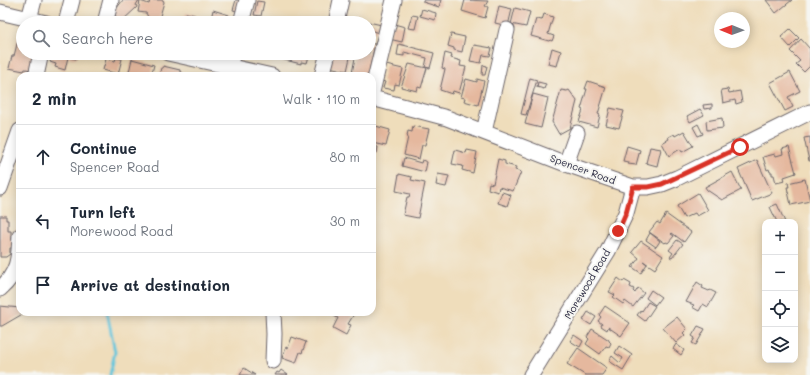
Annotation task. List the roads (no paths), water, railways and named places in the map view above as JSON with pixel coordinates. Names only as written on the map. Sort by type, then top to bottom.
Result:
[{"type":"street","points":[[30,16],[34,0]]},
{"type":"street","points":[[68,16],[72,0]]},
{"type":"street","points":[[107,16],[111,0]]},
{"type":"street","points":[[243,16],[247,0]]},
{"type":"street","points":[[338,16],[342,0]]},
{"type":"street","points":[[376,75],[394,0]]},
{"type":"street","points":[[0,12],[17,16]]},
{"type":"street","points":[[484,132],[507,30]]},
{"type":"street","points":[[37,72],[39,60]]},
{"type":"street","points":[[231,60],[262,72]]},
{"type":"street","points":[[323,72],[326,60]]},
{"type":"street","name":"Spencer Road","points":[[376,99],[447,118],[566,164],[633,187],[648,187],[662,184],[677,178],[810,112]]},
{"type":"street","points":[[566,164],[577,133]]},
{"type":"street","points":[[0,188],[16,142]]},
{"type":"street","name":"Morewood Road","points":[[531,375],[608,251],[626,213],[633,187]]},
{"type":"street","points":[[0,289],[8,282],[16,270]]},
{"type":"street","points":[[273,316],[273,361]]},
{"type":"waterway","points":[[108,316],[115,352],[110,375]]}]
